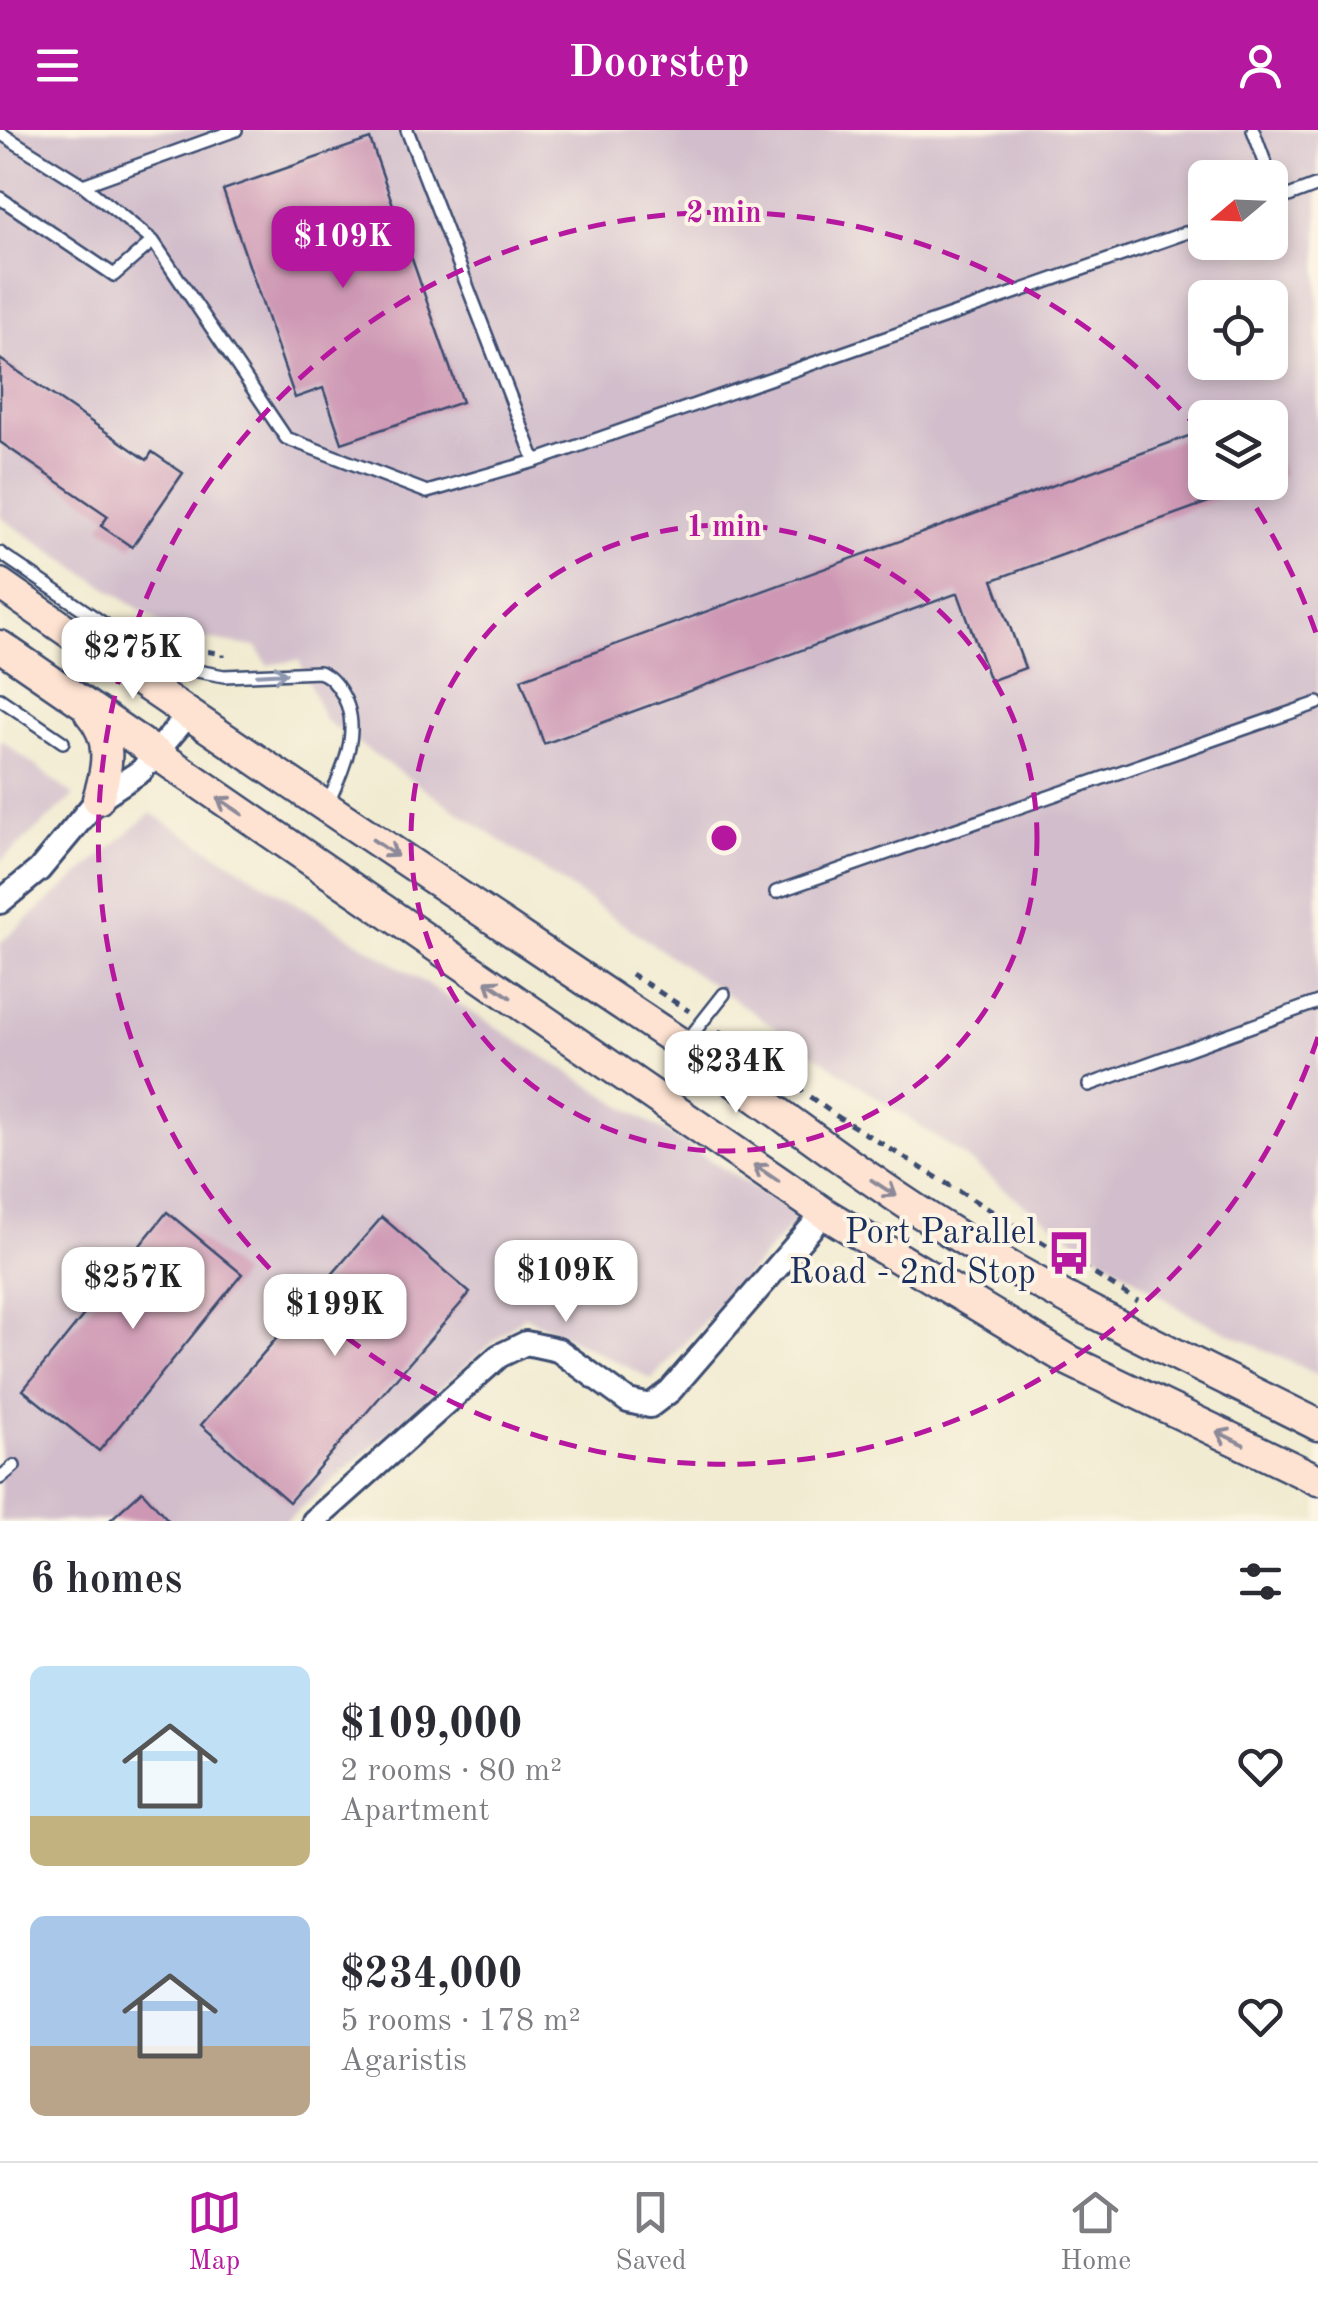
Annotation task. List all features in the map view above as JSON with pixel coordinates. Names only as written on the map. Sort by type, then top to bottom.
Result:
[{"type":"main road","points":[[0,584],[958,1236],[1117,1324],[1318,1425]]},
{"type":"main road","points":[[0,646],[824,1212],[1070,1360],[1318,1480]]},
{"type":"main road","points":[[76,698],[101,726],[107,746],[106,776],[98,799]]},
{"type":"street","points":[[0,902],[39,870],[98,799],[140,771],[188,715]]},
{"type":"street","points":[[314,1521],[500,1356],[526,1343],[558,1350],[628,1401],[650,1406],[670,1391],[824,1212]]},
{"type":"lane","points":[[84,185],[236,130]]},
{"type":"lane","points":[[407,130],[534,461]]},
{"type":"lane","points":[[1254,130],[1262,160]]},
{"type":"lane","points":[[0,133],[84,185],[153,241],[286,438],[427,492],[534,461],[1188,232]]},
{"type":"lane","points":[[1288,197],[1318,185]]},
{"type":"lane","points":[[0,198],[114,275],[153,241]]},
{"type":"lane","points":[[0,553],[165,665],[224,676],[319,672],[328,675],[343,694],[352,723],[351,739],[326,808]]},
{"type":"lane","points":[[0,699],[63,742]]},
{"type":"lane","points":[[776,892],[1318,702]]},
{"type":"lane","points":[[683,1046],[724,994]]},
{"type":"lane","points":[[1089,1085],[1318,1002]]},
{"type":"lane","points":[[0,1478],[14,1466]]},
{"type":"path","points":[[622,968],[835,1114],[1145,1306]]},
{"type":"shaded area","points":[[0,130],[1318,130],[1318,1375],[1187,1313],[1026,1206],[961,1154],[351,739],[325,720],[299,660],[267,665],[257,647],[178,635],[0,517]]},
{"type":"shaded area","points":[[0,739],[74,796],[0,862]]},
{"type":"shaded area","points":[[151,813],[800,1216],[652,1379],[524,1316],[286,1521],[0,1521],[0,943]]},
{"type":"building","points":[[370,139],[462,402],[342,443],[323,388],[295,398],[223,190]]},
{"type":"building","points":[[0,359],[147,460],[152,452],[183,473],[132,547],[101,526],[108,516],[0,442]]},
{"type":"building","points":[[1188,436],[1188,500],[1214,500],[993,580],[1025,668],[990,681],[958,593],[544,744],[521,679]]},
{"type":"building","points":[[167,1212],[242,1274],[99,1451],[23,1390]]},
{"type":"building","points":[[382,1217],[470,1293],[289,1502],[201,1425]]},
{"type":"building","points":[[142,1491],[169,1521],[109,1521]]},
{"type":"place","name":"Port Parallel Road - 2nd Stop","points":[[1069,1253]]}]
